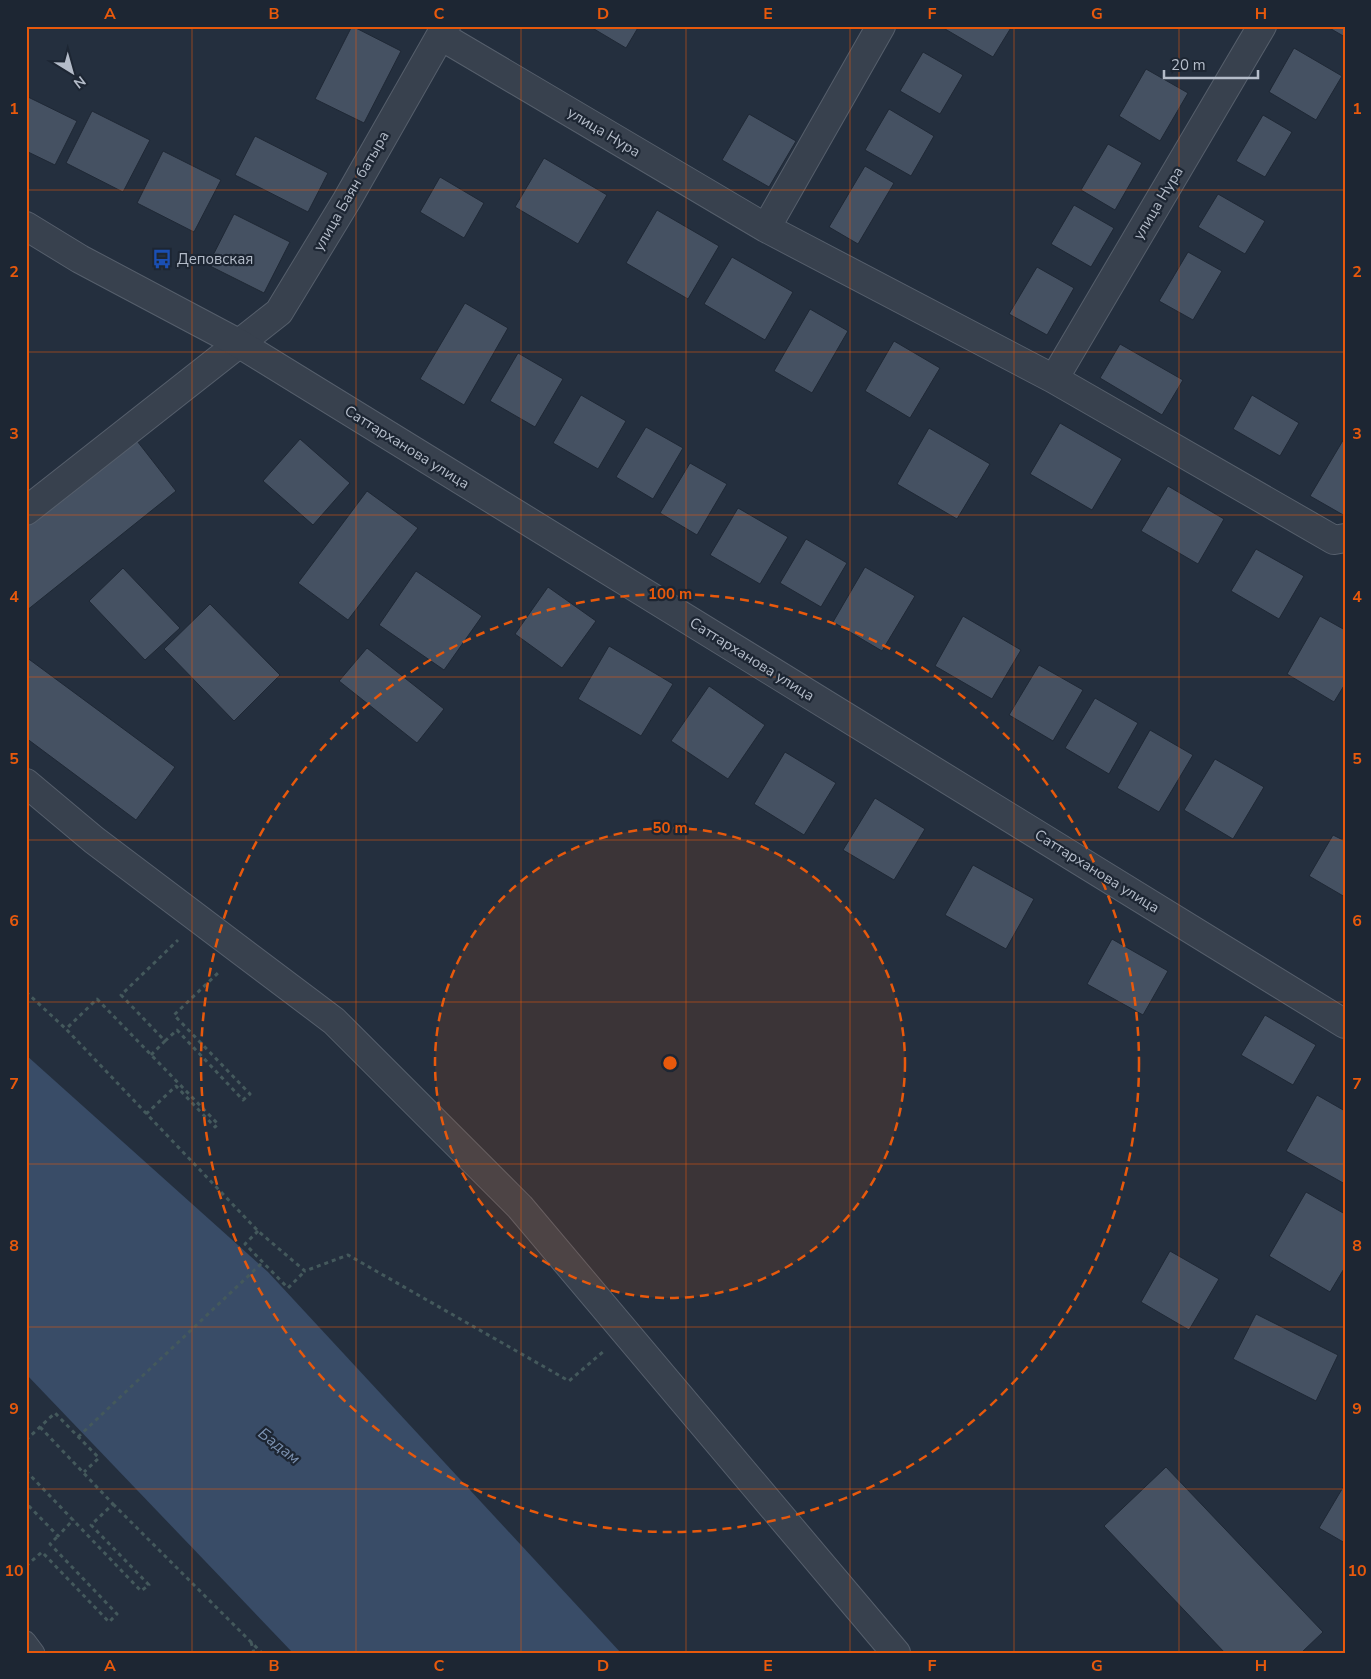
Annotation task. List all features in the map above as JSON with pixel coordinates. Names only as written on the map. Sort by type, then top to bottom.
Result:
[{"type":"street","points":[[766,228],[881,26]]},
{"type":"street","name":"улица Нура","points":[[1054,379],[1262,26]]},
{"type":"street","name":"улица Нура","points":[[444,31],[766,228],[1054,379],[1334,540],[1345,538]]},
{"type":"street","name":"улица Баян батыра","points":[[26,511],[279,312],[347,200],[444,31]]},
{"type":"street","name":"Саттарханова улица","points":[[26,226],[80,259],[240,344],[1345,1024]]},
{"type":"street","points":[[26,783],[94,840],[240,952],[334,1021],[520,1207],[896,1653]]},
{"type":"lane","points":[[26,1640],[35,1653]]},
{"type":"path","points":[[151,1055],[177,1030],[243,1100],[250,1094],[174,1015],[240,952]]},
{"type":"path","points":[[153,964],[121,994],[165,1041]]},
{"type":"path","points":[[26,992],[66,1029],[258,1230],[305,1271]]},
{"type":"path","points":[[66,1029],[98,999],[218,1124],[215,1127],[176,1086],[146,1114]]},
{"type":"path","points":[[258,1230],[245,1244],[288,1288],[305,1271],[348,1255],[569,1381],[626,1333]]},
{"type":"path","points":[[78,1437],[263,1262]]},
{"type":"path","points":[[26,1440],[55,1413],[99,1458],[84,1472]]},
{"type":"path","points":[[40,1427],[113,1504],[262,1653]]},
{"type":"path","points":[[26,1471],[141,1592],[148,1585],[91,1525],[113,1504]]},
{"type":"path","points":[[26,1503],[58,1536]]},
{"type":"path","points":[[26,1566],[42,1552],[109,1622],[117,1614],[50,1544],[74,1520]]},
{"type":"path","points":[[251,1641],[254,1653]]},
{"type":"water","name":"Бадам","points":[[26,1055],[268,1272],[621,1653],[293,1653],[26,1374]]},
{"type":"building","points":[[352,26],[401,51],[364,123],[315,99]]},
{"type":"building","points":[[589,26],[639,26],[626,48]]},
{"type":"building","points":[[940,26],[1012,26],[993,57]]},
{"type":"building","points":[[1326,26],[1345,26],[1345,37]]},
{"type":"building","points":[[1294,48],[1342,76],[1316,120],[1269,92]]},
{"type":"building","points":[[923,52],[963,75],[940,114],[900,91]]},
{"type":"building","points":[[1146,69],[1188,93],[1160,141],[1119,116]]},
{"type":"building","points":[[26,96],[77,121],[55,165],[26,151]]},
{"type":"building","points":[[889,109],[934,136],[911,176],[865,150]]},
{"type":"building","points":[[92,111],[150,140],[123,192],[66,163]]},
{"type":"building","points":[[749,114],[796,141],[769,187],[722,160]]},
{"type":"building","points":[[1263,115],[1292,132],[1265,177],[1236,161]]},
{"type":"building","points":[[255,136],[328,173],[308,212],[235,175]]},
{"type":"building","points":[[1108,144],[1142,163],[1115,210],[1081,190]]},
{"type":"building","points":[[163,151],[221,180],[194,232],[137,203]]},
{"type":"building","points":[[544,158],[607,195],[578,244],[515,207]]},
{"type":"building","points":[[865,166],[894,183],[858,244],[829,227]]},
{"type":"building","points":[[440,177],[484,203],[464,238],[420,212]]},
{"type":"building","points":[[1218,194],[1265,221],[1245,254],[1198,227]]},
{"type":"building","points":[[1074,205],[1114,228],[1091,267],[1051,244]]},
{"type":"building","points":[[657,210],[719,246],[688,299],[626,263]]},
{"type":"building","points":[[234,214],[290,242],[264,293],[208,265]]},
{"type":"building","points":[[1188,252],[1222,271],[1193,320],[1159,301]]},
{"type":"building","points":[[732,257],[793,292],[765,340],[704,304]]},
{"type":"building","points":[[1037,267],[1074,288],[1047,335],[1009,314]]},
{"type":"building","points":[[465,303],[508,328],[464,405],[420,379]]},
{"type":"building","points":[[810,309],[848,331],[812,393],[774,371]]},
{"type":"building","points":[[894,341],[940,368],[910,418],[865,391]]},
{"type":"building","points":[[1120,344],[1183,380],[1162,415],[1100,378]]},
{"type":"building","points":[[518,353],[563,379],[535,427],[490,401]]},
{"type":"building","points":[[581,395],[626,421],[598,469],[553,443]]},
{"type":"building","points":[[1252,395],[1299,423],[1280,456],[1233,429]]},
{"type":"building","points":[[1060,423],[1122,459],[1092,510],[1030,474]]},
{"type":"building","points":[[646,427],[683,448],[653,499],[616,477]]},
{"type":"building","points":[[929,428],[990,464],[957,519],[897,484]]},
{"type":"building","points":[[134,437],[176,491],[26,611],[26,523]]},
{"type":"building","points":[[1345,437],[1345,516],[1310,496]]},
{"type":"building","points":[[300,439],[350,483],[313,525],[263,481]]},
{"type":"building","points":[[690,463],[727,484],[697,535],[660,513]]},
{"type":"building","points":[[1168,486],[1224,519],[1198,564],[1141,531]]},
{"type":"building","points":[[367,491],[418,528],[348,620],[298,583]]},
{"type":"building","points":[[738,508],[788,537],[760,584],[710,555]]},
{"type":"building","points":[[806,539],[847,563],[821,607],[780,583]]},
{"type":"building","points":[[1256,549],[1304,576],[1279,619],[1231,591]]},
{"type":"building","points":[[865,567],[915,596],[882,651],[833,622]]},
{"type":"building","points":[[123,568],[180,628],[145,660],[89,601]]},
{"type":"building","points":[[416,571],[482,616],[444,670],[379,625]]},
{"type":"building","points":[[548,587],[596,621],[562,668],[515,634]]},
{"type":"building","points":[[210,604],[280,675],[234,721],[164,649]]},
{"type":"building","points":[[963,616],[1021,650],[992,699],[935,666]]},
{"type":"building","points":[[1320,616],[1345,630],[1345,684],[1334,702],[1287,674]]},
{"type":"building","points":[[609,646],[673,684],[641,736],[578,699]]},
{"type":"building","points":[[367,648],[444,709],[417,743],[339,681]]},
{"type":"building","points":[[26,657],[175,767],[136,820],[26,738]]},
{"type":"building","points":[[1039,665],[1083,690],[1053,741],[1009,715]]},
{"type":"building","points":[[709,686],[765,725],[728,779],[671,741]]},
{"type":"building","points":[[1095,698],[1138,723],[1109,774],[1065,748]]},
{"type":"building","points":[[1150,730],[1193,755],[1159,812],[1117,788]]},
{"type":"building","points":[[785,752],[836,783],[804,835],[754,804]]},
{"type":"building","points":[[1215,759],[1264,787],[1233,839],[1184,810]]},
{"type":"building","points":[[875,798],[925,829],[894,880],[843,850]]},
{"type":"building","points":[[1333,835],[1345,841],[1345,897],[1309,876]]},
{"type":"building","points":[[973,865],[1034,899],[1006,949],[945,915]]},
{"type":"building","points":[[1112,939],[1168,971],[1143,1015],[1087,984]]},
{"type":"building","points":[[1265,1015],[1316,1045],[1293,1085],[1241,1055]]},
{"type":"building","points":[[1317,1095],[1345,1111],[1345,1184],[1286,1151]]},
{"type":"building","points":[[1306,1192],[1345,1214],[1345,1267],[1330,1292],[1269,1256]]},
{"type":"building","points":[[1170,1251],[1219,1279],[1189,1330],[1141,1302]]},
{"type":"building","points":[[1256,1314],[1338,1355],[1316,1401],[1233,1359]]},
{"type":"building","points":[[1166,1467],[1323,1632],[1301,1653],[1225,1653],[1104,1526]]},
{"type":"building","points":[[1345,1484],[1345,1543],[1319,1528]]},
{"type":"place","name":"Деповская","points":[[162,259]]}]
